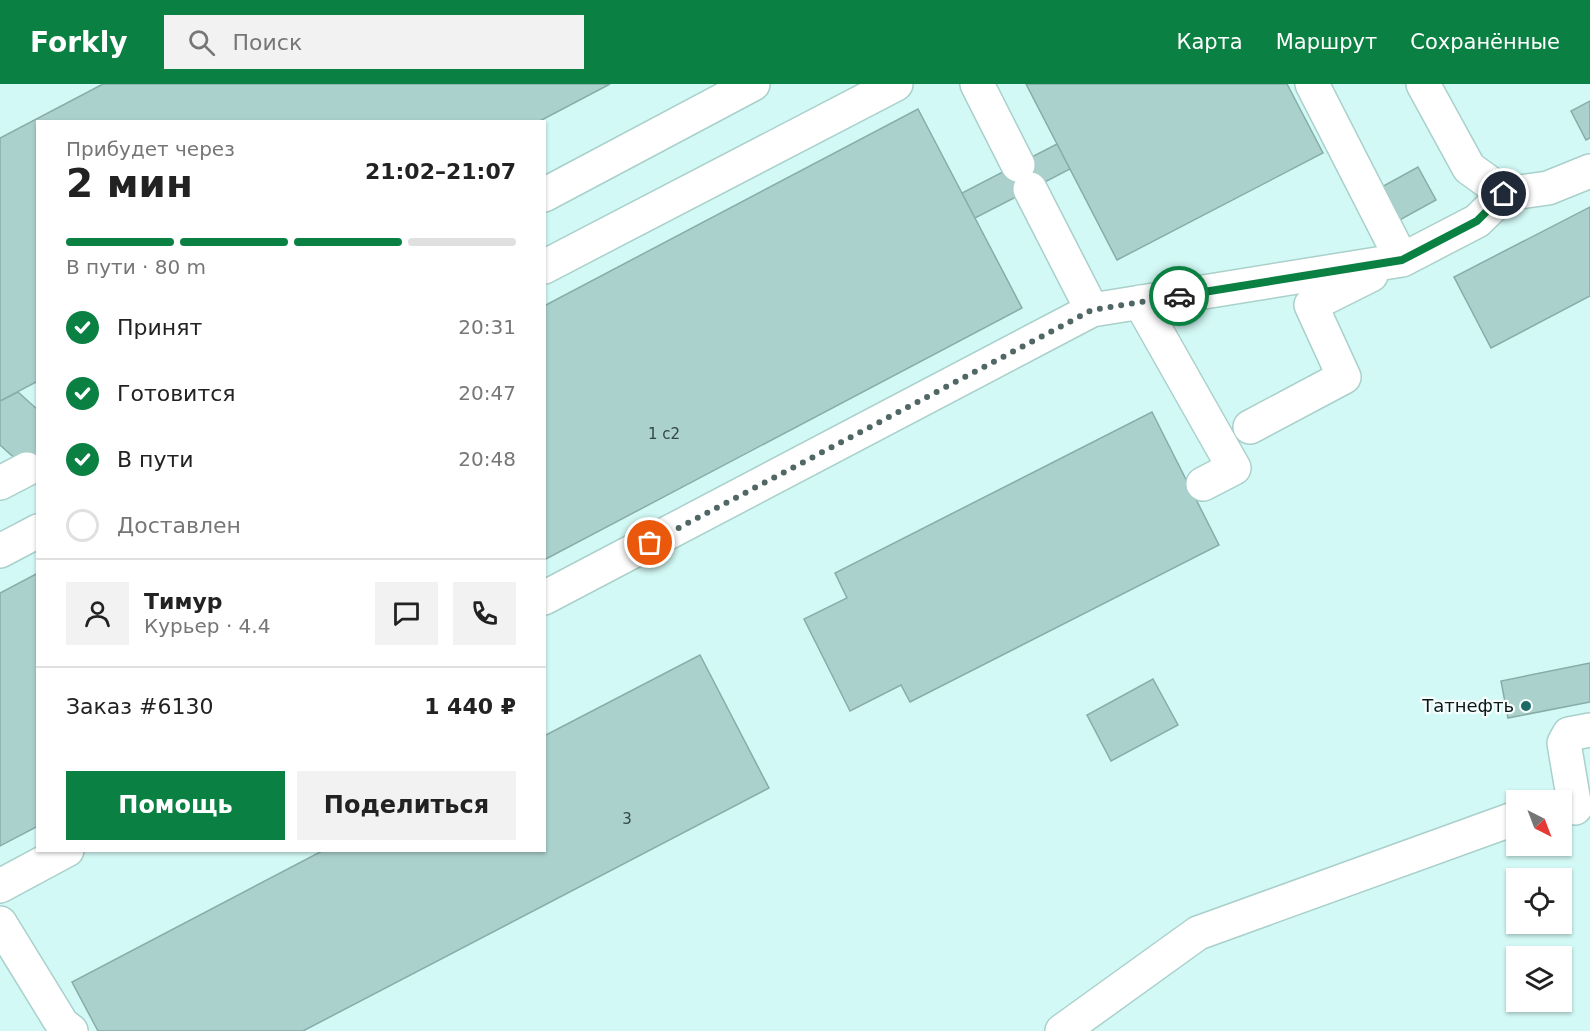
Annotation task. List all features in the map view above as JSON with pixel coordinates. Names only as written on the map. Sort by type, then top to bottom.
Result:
[{"type":"street","points":[[546,194],[753,84]]},
{"type":"street","points":[[546,266],[896,84]]},
{"type":"street","points":[[977,84],[1092,310]]},
{"type":"street","points":[[1312,84],[1402,260]]},
{"type":"street","points":[[1423,84],[1469,168],[1504,194]]},
{"type":"street","points":[[1250,427],[1344,377],[1311,305],[1477,221],[1504,194],[1548,188],[1590,171]]},
{"type":"street","points":[[546,597],[1092,310],[1402,260]]},
{"type":"street","points":[[1140,302],[1234,468],[1203,484]]},
{"type":"street","points":[[0,551],[36,532]]},
{"type":"street","points":[[1576,808],[1564,743],[1569,734],[1590,730]]},
{"type":"street","points":[[1062,1031],[1198,933],[1506,822]]},
{"type":"street","points":[[0,886],[63,852]]},
{"type":"street","points":[[0,923],[62,1024],[71,1031]]},
{"type":"building","points":[[103,84],[610,84],[542,120],[36,120],[36,382],[0,401],[0,138]]},
{"type":"building","points":[[1026,84],[1287,84],[1323,153],[1117,260]]},
{"type":"building","points":[[1590,101],[1590,138],[1586,140],[1571,111]]},
{"type":"building","points":[[918,109],[1022,308],[546,559],[546,305]]},
{"type":"building","points":[[1057,144],[1070,169],[975,218],[962,193]]},
{"type":"building","points":[[1418,167],[1436,200],[1396,222],[1378,189]]},
{"type":"building","points":[[1590,207],[1590,296],[1491,348],[1454,277]]},
{"type":"building","points":[[18,392],[36,408],[36,477],[0,445],[0,401]]},
{"type":"building","points":[[1152,412],[1219,545],[910,702],[901,685],[850,711],[804,619],[847,598],[835,573]]},
{"type":"building","points":[[36,574],[36,827],[0,846],[0,593]]},
{"type":"building","points":[[700,655],[769,788],[303,1031],[98,1031],[72,982],[320,852],[546,852],[546,735]]},
{"type":"building","points":[[1590,663],[1590,702],[1508,718],[1501,681]]},
{"type":"building","points":[[1153,679],[1178,725],[1111,761],[1087,715]]},
{"type":"way so far","points":[[650,543],[1092,310],[1179,296]]},
{"type":"place","name":"Татнефть","points":[[1526,706]]},
{"type":"route","points":[[1179,296],[1402,260],[1477,221],[1504,194]]}]
